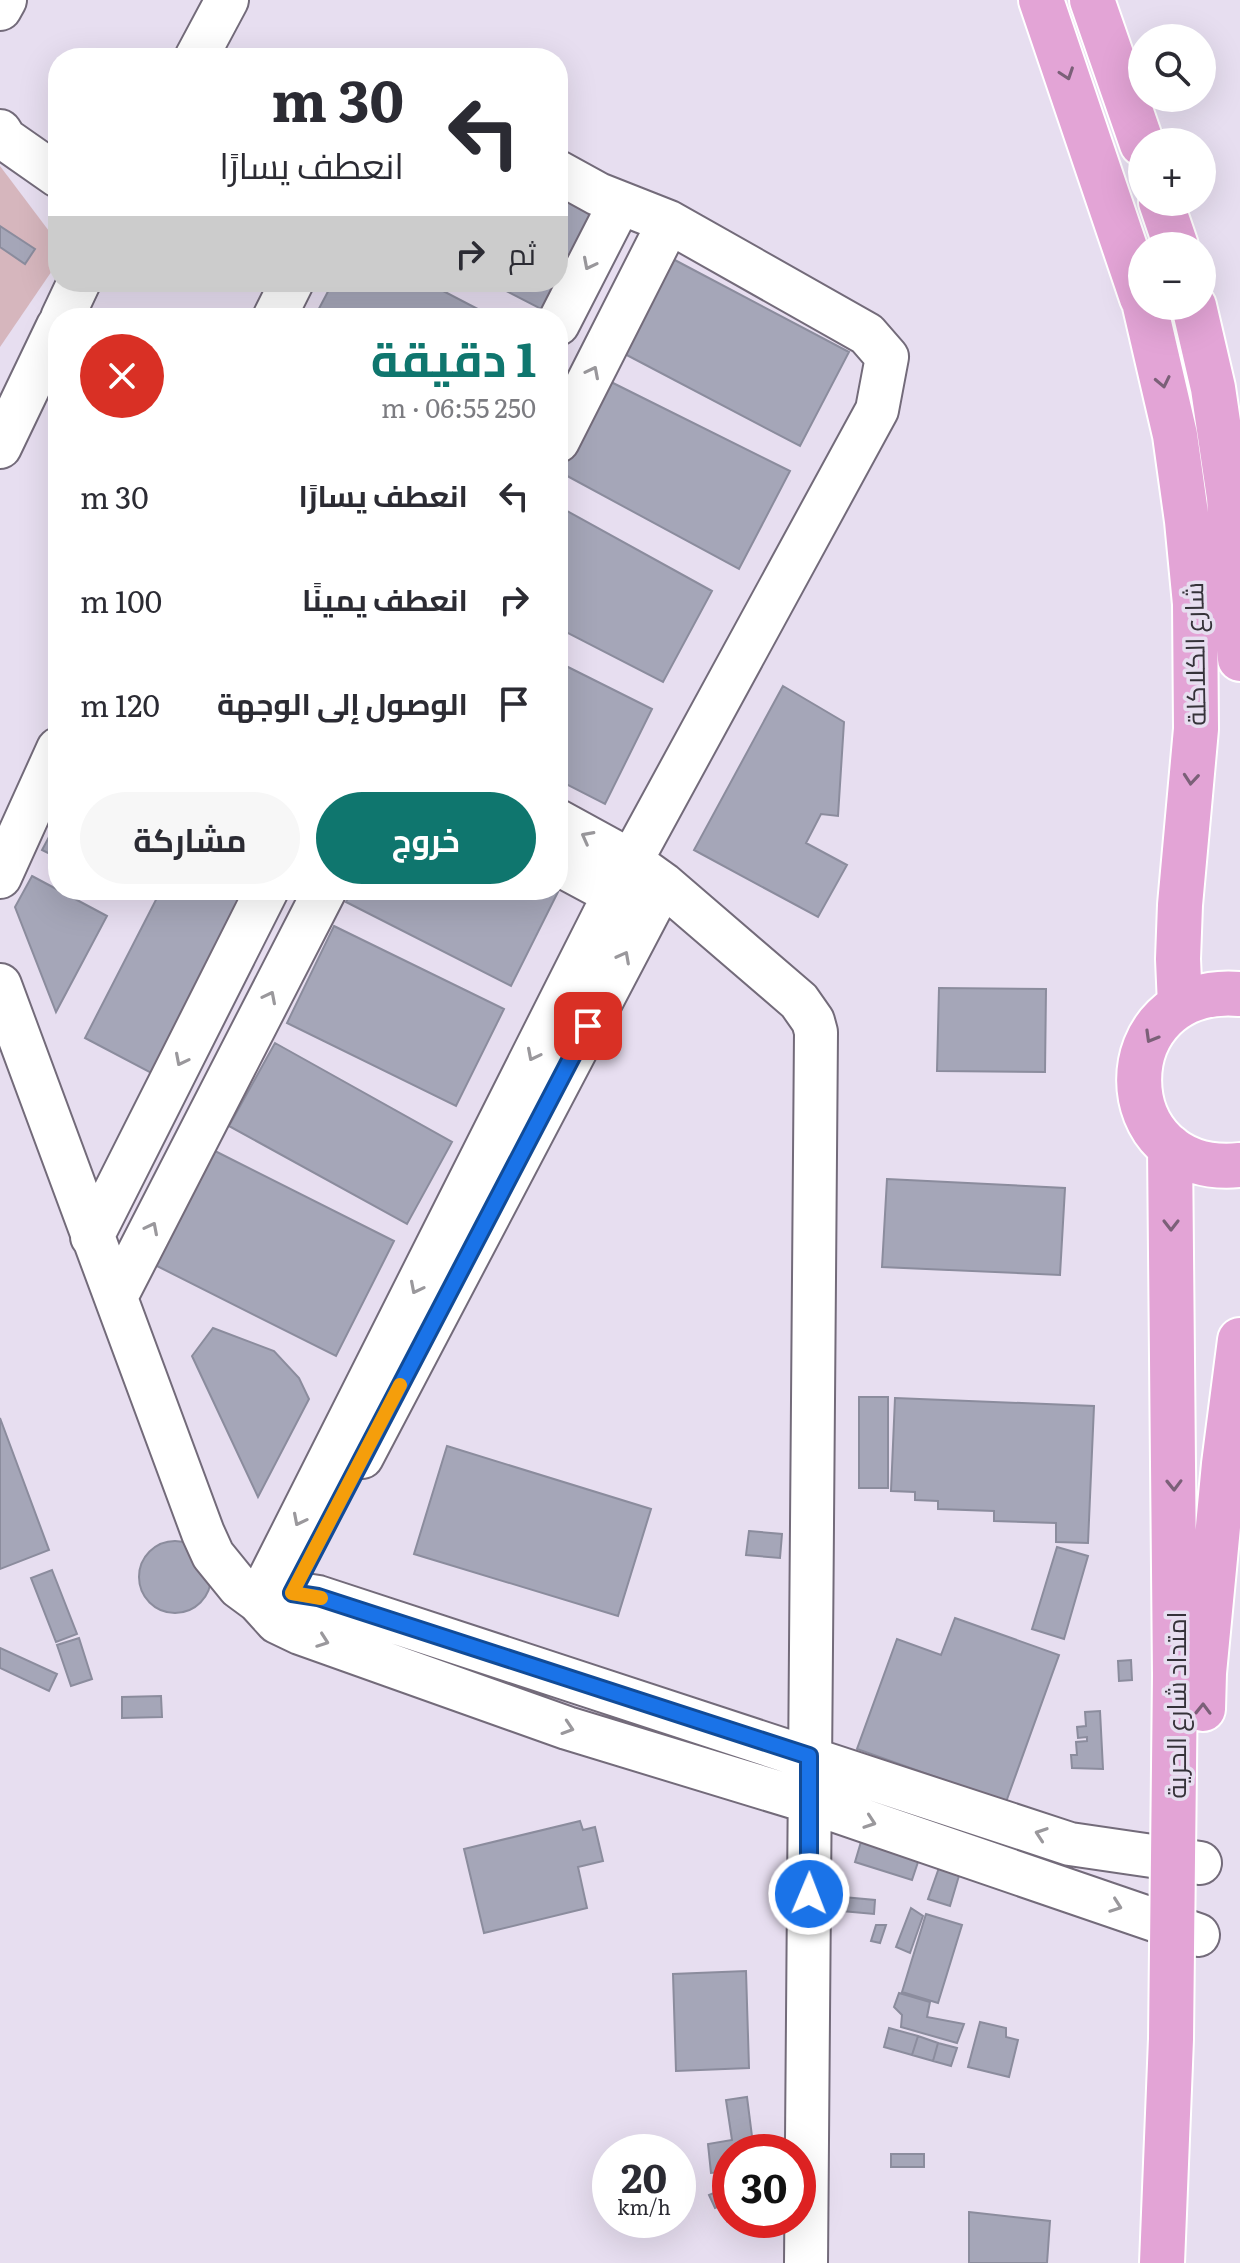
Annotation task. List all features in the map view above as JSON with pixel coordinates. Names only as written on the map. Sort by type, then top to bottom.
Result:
[{"type":"main road","points":[[1041,0],[1128,257]]},
{"type":"main road","points":[[1092,0],[1136,128]]},
{"type":"main road","name":"شارع الكلاكلة","points":[[1148,320],[1175,435],[1195,604],[1196,729],[1180,905],[1180,1005]]},
{"type":"main road","name":"شارع الكلاكلة","points":[[1199,320],[1213,388],[1229,497],[1240,659]]},
{"type":"main road","points":[[1204,320],[1240,388]]},
{"type":"main road","points":[[1240,994],[1201,996],[1165,1016],[1153,1030],[1139,1065],[1137,1083],[1147,1119],[1170,1147],[1191,1160],[1215,1166],[1240,1165]]},
{"type":"main road","name":"امتداد شارع الحرية","points":[[1170,1147],[1175,1545],[1186,1861]]},
{"type":"main road","points":[[1187,2263],[1186,1861],[1204,1673],[1232,1445],[1240,1340]]},
{"type":"main road","points":[[1162,2263],[1171,2039],[1184,1930]]},
{"type":"street","points":[[0,9],[5,0]]},
{"type":"street","points":[[201,48],[227,0]]},
{"type":"street","points":[[0,131],[5,139],[48,169]]},
{"type":"street","points":[[276,1605],[877,410],[887,357],[867,334],[669,222],[620,203],[568,177]]},
{"type":"street","points":[[566,308],[620,203]]},
{"type":"street","points":[[568,421],[669,222]]},
{"type":"street","points":[[0,447],[48,347]]},
{"type":"street","points":[[0,877],[48,771]]},
{"type":"street","points":[[568,829],[639,888],[799,1001],[813,1021],[816,1032],[806,2263]]},
{"type":"street","points":[[568,867],[639,888]]},
{"type":"street","points":[[92,1237],[262,900]]},
{"type":"street","points":[[116,1297],[320,900]]},
{"type":"street","points":[[0,985],[213,1555],[233,1580],[276,1605],[300,1633],[567,1728],[810,1802],[1184,1930]]},
{"type":"street","points":[[276,1605],[318,1597],[1070,1844],[1186,1861]]},
{"type":"shaded area","points":[[0,166],[48,230],[48,277],[0,347]]},
{"type":"building","points":[[568,201],[592,213],[568,260]]},
{"type":"building","points":[[0,226],[35,249],[25,264],[0,247]]},
{"type":"building","points":[[671,258],[849,352],[800,446],[621,352]]},
{"type":"building","points":[[328,292],[445,292],[476,308],[319,308]]},
{"type":"building","points":[[508,292],[552,292],[544,308]]},
{"type":"building","points":[[609,381],[790,471],[739,569],[568,476],[568,453]]},
{"type":"building","points":[[568,512],[712,591],[663,682],[568,633]]},
{"type":"building","points":[[568,667],[652,709],[605,804],[568,785]]},
{"type":"building","points":[[783,686],[844,722],[838,816],[821,814],[806,843],[847,865],[818,917],[694,850]]},
{"type":"building","points":[[48,839],[48,853],[42,850]]},
{"type":"building","points":[[32,876],[48,885],[48,900],[77,900],[107,916],[56,1012],[15,907]]},
{"type":"building","points":[[156,900],[248,900],[157,1076],[85,1038]]},
{"type":"building","points":[[347,900],[554,900],[511,986]]},
{"type":"building","points":[[334,926],[504,1009],[456,1106],[287,1023]]},
{"type":"building","points":[[939,988],[1046,989],[1045,1072],[937,1071]]},
{"type":"building","points":[[275,1043],[452,1142],[407,1224],[229,1126]]},
{"type":"building","points":[[211,1149],[394,1241],[336,1356],[153,1264]]},
{"type":"building","points":[[887,1179],[1065,1188],[1060,1275],[882,1267]]},
{"type":"building","points":[[213,1328],[274,1351],[299,1378],[309,1399],[258,1497],[192,1356]]},
{"type":"building","points":[[859,1397],[888,1397],[888,1488],[859,1488]]},
{"type":"building","points":[[895,1398],[1094,1406],[1088,1543],[1056,1542],[1056,1523],[994,1521],[994,1511],[938,1509],[938,1501],[915,1500],[915,1492],[891,1491]]},
{"type":"building","points":[[0,1418],[49,1550],[0,1569]]},
{"type":"building","points":[[447,1446],[651,1509],[618,1616],[414,1554]]},
{"type":"building","points":[[749,1531],[782,1534],[780,1558],[746,1555]]},
{"type":"building","points":[[175,1541],[195,1547],[205,1557],[211,1577],[205,1597],[195,1607],[175,1613],[155,1607],[145,1597],[139,1577],[145,1557],[155,1547]]},
{"type":"building","points":[[1057,1547],[1088,1556],[1064,1639],[1032,1629]]},
{"type":"building","points":[[52,1570],[77,1634],[56,1642],[31,1578]]},
{"type":"building","points":[[955,1618],[1059,1655],[1006,1802],[857,1749],[897,1639],[941,1655]]},
{"type":"building","points":[[79,1638],[92,1679],[71,1686],[57,1645]]},
{"type":"building","points":[[0,1648],[57,1674],[49,1691],[0,1668]]},
{"type":"building","points":[[1131,1660],[1132,1680],[1119,1681],[1118,1661]]},
{"type":"building","points":[[161,1696],[162,1717],[122,1718],[122,1697]]},
{"type":"building","points":[[1100,1711],[1103,1769],[1072,1768],[1071,1755],[1077,1755],[1076,1742],[1087,1741],[1087,1737],[1078,1738],[1077,1727],[1086,1726],[1085,1712]]},
{"type":"building","points":[[580,1821],[583,1830],[595,1827],[603,1861],[578,1867],[587,1908],[484,1933],[464,1849]]},
{"type":"building","points":[[863,1835],[921,1853],[912,1880],[855,1862]]},
{"type":"building","points":[[941,1862],[961,1869],[950,1906],[928,1899]]},
{"type":"building","points":[[843,1897],[875,1900],[874,1914],[842,1911]]},
{"type":"building","points":[[911,1908],[923,1916],[910,1953],[896,1947]]},
{"type":"building","points":[[926,1914],[962,1925],[938,2003],[902,1992]]},
{"type":"building","points":[[876,1925],[886,1925],[880,1943],[871,1941]]},
{"type":"building","points":[[746,1971],[749,2068],[676,2071],[673,1974]]},
{"type":"building","points":[[899,1993],[930,2002],[927,2017],[964,2024],[957,2043],[901,2027],[902,2015],[894,2007]]},
{"type":"building","points":[[980,2022],[1006,2028],[1006,2037],[1018,2040],[1009,2077],[968,2067]]},
{"type":"building","points":[[889,2028],[918,2036],[912,2055],[884,2047]]},
{"type":"building","points":[[918,2036],[938,2043],[933,2061],[912,2055]]},
{"type":"building","points":[[938,2043],[957,2048],[951,2066],[933,2061]]},
{"type":"building","points":[[747,2097],[752,2134],[731,2134],[726,2100]]},
{"type":"building","points":[[712,2143],[712,2173],[711,2173],[708,2144]]},
{"type":"building","points":[[891,2154],[924,2154],[924,2167],[891,2167]]},
{"type":"building","points":[[969,2212],[1050,2221],[1047,2263],[969,2263]]},
{"type":"slow traffic","points":[[321,1598],[292,1593],[400,1385]]},
{"type":"route","points":[[588,1026],[292,1593],[318,1597],[809,1756],[809,1894]]}]
